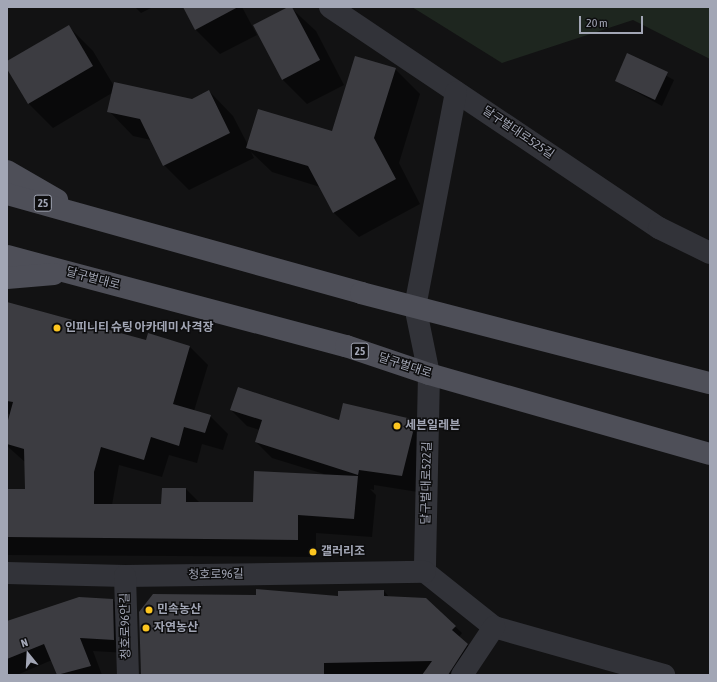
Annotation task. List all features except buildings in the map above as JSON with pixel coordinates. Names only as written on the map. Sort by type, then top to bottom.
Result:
[{"type":"main road","points":[[7,171],[78,212]]},
{"type":"main road","name":"25","points":[[7,194],[78,212],[415,306],[710,383]]},
{"type":"main road","name":"달구벌대로","points":[[7,256],[346,346],[429,374],[710,454]]},
{"type":"main road","points":[[7,278],[71,273]]},
{"type":"street","name":"달구벌대로525길","points":[[330,7],[659,228],[710,254]]},
{"type":"street","points":[[415,306],[456,92]]},
{"type":"street","name":"달구벌대로522길","points":[[415,306],[429,374],[425,572]]},
{"type":"street","points":[[425,572],[494,627],[664,675]]},
{"type":"street","name":"청호로96길","points":[[7,573],[125,576],[425,572]]},
{"type":"street","name":"청호로96안길","points":[[125,576],[128,675]]},
{"type":"street","points":[[462,675],[494,627]]},
{"type":"shaded area","points":[[412,7],[710,7],[710,59],[633,20],[502,63]]},
{"type":"place","name":"인피니티 슈팅 아카데미 사격장","points":[[57,328]]},
{"type":"place","name":"세븐일레븐","points":[[397,426]]},
{"type":"place","name":"갤러리조","points":[[313,552]]},
{"type":"place","name":"민속농산","points":[[149,610]]},
{"type":"place","name":"자연농산","points":[[146,628]]}]
